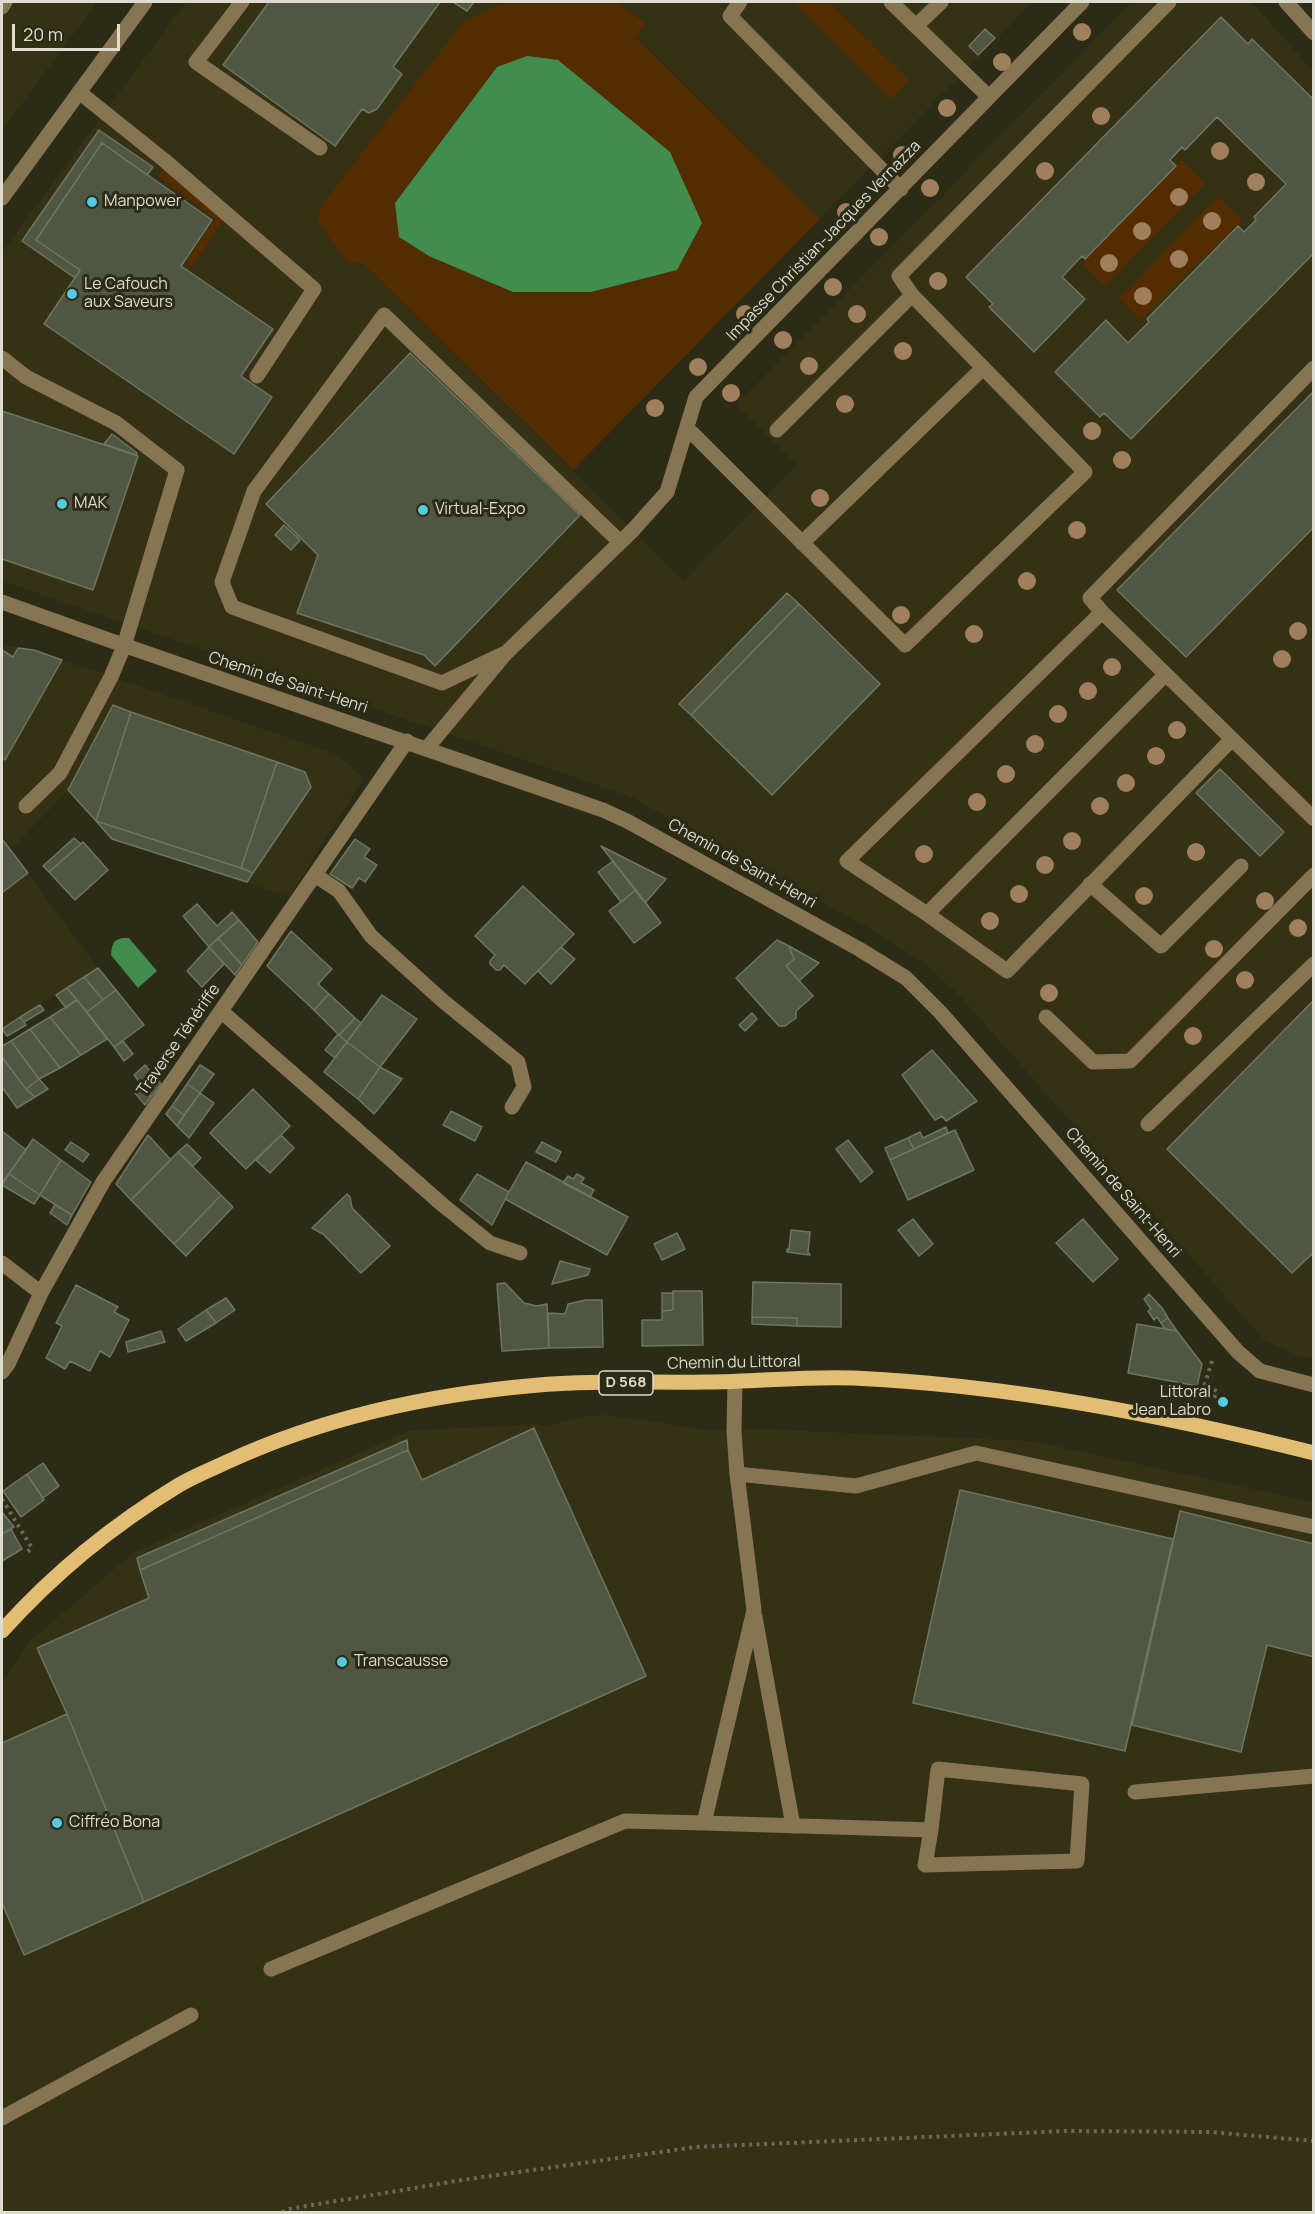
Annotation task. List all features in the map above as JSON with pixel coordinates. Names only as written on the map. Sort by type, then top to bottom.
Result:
[{"type":"main road","name":"Chemin du Littoral","points":[[2,1631],[59,1572],[118,1526],[181,1484],[270,1442],[361,1413],[453,1394],[543,1384],[850,1378],[986,1388],[1175,1420],[1314,1453]]},
{"type":"street","points":[[2,7],[5,2]]},
{"type":"street","points":[[2,198],[145,2]]},
{"type":"street","points":[[242,2],[196,62],[320,148]]},
{"type":"street","points":[[740,2],[730,16],[901,189]]},
{"type":"street","points":[[891,2],[989,97]]},
{"type":"street","points":[[916,26],[941,2]]},
{"type":"street","name":"Impasse Christian-Jacques Vernazza","points":[[506,653],[633,530],[667,492],[696,397],[1082,2]]},
{"type":"street","points":[[687,428],[904,645],[1085,472],[912,295],[899,276],[1169,2]]},
{"type":"street","points":[[1286,2],[1314,33]]},
{"type":"street","points":[[79,92],[164,160],[314,289],[257,376]]},
{"type":"street","points":[[777,430],[912,295]]},
{"type":"street","points":[[506,653],[442,683],[232,607],[222,582],[254,491],[384,315],[620,542]]},
{"type":"street","points":[[2,358],[26,377],[116,423],[177,470],[124,646],[111,677],[60,773],[27,806]]},
{"type":"street","points":[[802,543],[983,368]]},
{"type":"street","points":[[1314,368],[1090,598],[1165,675],[1314,819]]},
{"type":"street","name":"Chemin de Saint-Henri","points":[[2,602],[603,810],[859,949],[906,978],[940,1012],[1238,1352],[1260,1371],[1314,1385]]},
{"type":"street","points":[[1102,612],[847,861],[1007,971],[1231,740]]},
{"type":"street","points":[[427,748],[506,653]]},
{"type":"street","points":[[927,914],[1165,675]]},
{"type":"street","name":"Traverse Ténériffe","points":[[2,1372],[8,1364],[41,1293],[103,1182],[407,741]]},
{"type":"street","points":[[1090,884],[1161,945],[1241,866]]},
{"type":"street","points":[[315,875],[339,891],[371,936],[443,1001],[518,1062],[524,1087],[512,1107]]},
{"type":"street","points":[[1046,1017],[1093,1062],[1130,1061],[1314,875]]},
{"type":"street","points":[[1148,1124],[1314,964]]},
{"type":"street","points":[[221,1011],[444,1206],[490,1243],[520,1252]]},
{"type":"street","points":[[2,1263],[41,1293]]},
{"type":"street","points":[[735,1382],[734,1431],[737,1474],[754,1610],[793,1826]]},
{"type":"street","points":[[737,1474],[856,1486],[976,1453],[1314,1527]]},
{"type":"street","points":[[704,1823],[754,1610]]},
{"type":"street","points":[[938,1769],[1082,1784],[1077,1861],[925,1865],[931,1830],[938,1769]]},
{"type":"street","points":[[1135,1792],[1314,1776]]},
{"type":"street","points":[[271,1969],[625,1821],[931,1830]]},
{"type":"street","points":[[2,2118],[190,2015]]},
{"type":"path","points":[[1208,1371],[1204,1387],[1217,1391]]},
{"type":"path","points":[[2,1499],[32,1548],[25,1554]]},
{"type":"path","points":[[282,2212],[450,2182],[696,2146],[1066,2131],[1210,2132],[1314,2141]]},
{"type":"shaded area","points":[[2,2],[97,2],[2,131]]},
{"type":"shaded area","points":[[186,2],[506,2],[463,23],[323,203],[318,219],[347,263],[363,264],[684,581],[797,465],[736,405],[1132,2],[1252,2],[1314,72],[1313,1359],[1295,1354],[1264,1340],[958,994],[923,962],[871,929],[629,796],[2,581],[2,252]]},
{"type":"shaded area","points":[[506,2],[616,2],[646,23],[636,38],[820,219],[573,470],[363,264],[347,263],[317,219],[323,203],[463,22]]},
{"type":"shaded area","points":[[616,2],[1033,2],[820,219],[636,37],[646,23]]},
{"type":"shaded area","points":[[793,2],[829,2],[909,80],[890,100]]},
{"type":"shaded area","points":[[527,56],[558,60],[670,152],[702,223],[677,270],[591,292],[513,292],[429,256],[399,237],[395,203],[497,67]]},
{"type":"shaded area","points":[[1182,160],[1205,184],[1105,286],[1084,267],[1085,259]]},
{"type":"shaded area","points":[[164,169],[226,216],[192,267],[186,262],[215,219],[158,176]]},
{"type":"shaded area","points":[[1218,197],[1243,219],[1140,320],[1119,298]]},
{"type":"shaded area","points":[[2,645],[34,650],[336,754],[364,778],[289,897],[112,839],[68,791],[10,850],[98,968],[2,1029]]},
{"type":"shaded area","points":[[122,938],[129,938],[157,971],[138,988],[111,955],[113,944]]},
{"type":"shaded area","points":[[608,1415],[707,1430],[763,1429],[1032,1441],[1313,1502],[1313,2212],[2,2212],[2,1683],[29,1642],[134,1552],[409,1431],[533,1424],[548,1426],[583,1416]]},
{"type":"building","points":[[269,2],[440,2],[393,67],[402,74],[377,109],[369,113],[362,109],[335,146],[223,65]]},
{"type":"building","points":[[453,2],[474,2],[467,11]]},
{"type":"building","points":[[1221,17],[1248,44],[1252,39],[1314,100],[1314,253],[1131,439],[1104,413],[1100,417],[1055,372],[1106,320],[1128,343],[1149,322],[1147,319],[1238,226],[1244,232],[1256,220],[1254,217],[1286,184],[1217,117],[1185,150],[1182,147],[1170,160],[1176,166],[1085,259],[1082,256],[1062,277],[1085,299],[1034,352],[989,307],[993,304],[966,277]]},
{"type":"building","points":[[985,29],[995,38],[978,55],[969,46]]},
{"type":"building","points":[[99,130],[153,167],[147,175],[102,143],[36,240],[80,270],[75,278],[22,241]]},
{"type":"building","points":[[102,143],[212,220],[181,266],[273,329],[241,376],[272,397],[234,454],[44,324],[80,270],[36,240]]},
{"type":"building","name":"Virtual-Expo","points":[[410,353],[580,515],[435,666],[424,655],[297,613],[318,555],[266,504]]},
{"type":"building","points":[[1314,391],[1314,527],[1186,657],[1117,590]]},
{"type":"building","name":"MAK","points":[[2,411],[138,456],[93,590],[2,559]]},
{"type":"building","points":[[112,434],[137,453],[136,455],[104,444]]},
{"type":"building","points":[[284,525],[300,540],[291,550],[275,535]]},
{"type":"building","points":[[787,593],[799,604],[691,715],[679,704]]},
{"type":"building","points":[[799,604],[880,684],[772,795],[691,715]]},
{"type":"building","points":[[18,648],[34,650],[62,660],[5,760],[2,758],[2,650],[13,657]]},
{"type":"building","points":[[113,705],[131,712],[96,821],[68,790]]},
{"type":"building","points":[[131,712],[277,762],[241,868],[96,821]]},
{"type":"building","points":[[277,762],[305,772],[311,787],[253,873],[241,868]]},
{"type":"building","points":[[1220,769],[1284,832],[1260,856],[1196,793]]},
{"type":"building","points":[[96,821],[253,873],[247,882],[112,839]]},
{"type":"building","points":[[74,838],[81,844],[49,872],[43,866]]},
{"type":"building","points":[[2,839],[28,873],[3,892],[2,890]]},
{"type":"building","points":[[355,839],[370,849],[364,857],[377,865],[365,882],[359,878],[352,888],[330,874]]},
{"type":"building","points":[[83,842],[108,870],[75,900],[49,872]]},
{"type":"building","points":[[601,846],[666,879],[645,903]]},
{"type":"building","points":[[613,861],[636,890],[621,902],[598,872]]},
{"type":"building","points":[[523,886],[574,934],[525,984],[504,965],[500,970],[496,970],[490,964],[495,955],[475,936]]},
{"type":"building","points":[[636,890],[661,923],[634,943],[609,911]]},
{"type":"building","points":[[197,904],[217,926],[232,912],[239,920],[209,947],[183,916]]},
{"type":"building","points":[[239,920],[258,942],[242,965],[218,938]]},
{"type":"building","points":[[291,931],[332,969],[318,984],[329,994],[314,1010],[267,966]]},
{"type":"building","points":[[218,938],[242,965],[235,975],[209,947]]},
{"type":"building","points":[[777,940],[789,946],[794,959],[786,966],[813,996],[796,1011],[796,1018],[785,1026],[779,1026],[736,978]]},
{"type":"building","points":[[789,946],[819,963],[799,981],[786,966],[794,959]]},
{"type":"building","points":[[209,947],[224,964],[202,987],[187,971]]},
{"type":"building","points":[[561,947],[575,959],[551,984],[538,971]]},
{"type":"building","points":[[98,968],[116,990],[103,1000],[84,977]]},
{"type":"building","points":[[84,977],[103,1000],[87,1012],[67,988]]},
{"type":"building","points":[[67,988],[77,1000],[66,1008],[56,995]]},
{"type":"building","points":[[116,990],[144,1025],[114,1047],[87,1012]]},
{"type":"building","points":[[329,994],[355,1018],[339,1035],[314,1010]]},
{"type":"building","points":[[382,995],[417,1019],[380,1067],[347,1042]]},
{"type":"building","points":[[77,1000],[107,1039],[81,1055],[50,1017]]},
{"type":"building","points":[[1314,1000],[1314,1252],[1292,1273],[1167,1149]]},
{"type":"building","points":[[40,1005],[44,1010],[24,1022],[20,1017]]},
{"type":"building","points":[[752,1013],[757,1019],[745,1031],[739,1025]]},
{"type":"building","points":[[20,1017],[26,1025],[7,1036],[2,1029]]},
{"type":"building","points":[[50,1017],[81,1055],[60,1068],[30,1029]]},
{"type":"building","points":[[355,1018],[361,1023],[347,1042],[339,1035]]},
{"type":"building","points":[[30,1029],[60,1068],[39,1079],[11,1041]]},
{"type":"building","points":[[338,1034],[347,1042],[335,1058],[325,1050]]},
{"type":"building","points":[[11,1041],[39,1079],[26,1089],[2,1057],[2,1046]]},
{"type":"building","points":[[123,1041],[133,1054],[124,1061],[114,1047]]},
{"type":"building","points":[[347,1042],[380,1067],[358,1099],[324,1072]]},
{"type":"building","points":[[932,1050],[977,1101],[946,1121],[942,1116],[935,1120],[902,1075]]},
{"type":"building","points":[[2,1057],[26,1089],[35,1097],[17,1108],[2,1087]]},
{"type":"building","points":[[145,1065],[161,1084],[151,1097],[134,1075]]},
{"type":"building","points":[[200,1065],[214,1074],[200,1093],[187,1084]]},
{"type":"building","points":[[380,1067],[402,1079],[374,1114],[358,1099]]},
{"type":"building","points":[[39,1079],[48,1089],[35,1097],[26,1089]]},
{"type":"building","points":[[187,1084],[200,1093],[184,1115],[172,1106]]},
{"type":"building","points":[[143,1087],[151,1097],[145,1105],[135,1093]]},
{"type":"building","points":[[253,1089],[290,1126],[246,1169],[210,1133]]},
{"type":"building","points":[[200,1093],[214,1103],[189,1138],[177,1126]]},
{"type":"building","points":[[172,1106],[184,1115],[177,1126],[166,1114]]},
{"type":"building","points":[[451,1111],[482,1127],[475,1141],[443,1125]]},
{"type":"building","points":[[946,1127],[948,1133],[914,1149],[908,1138],[920,1132],[923,1138]]},
{"type":"building","points":[[955,1130],[974,1170],[908,1200],[890,1160]]},
{"type":"building","points":[[2,1131],[26,1150],[3,1182],[2,1181]]},
{"type":"building","points":[[148,1135],[171,1160],[131,1200],[116,1184]]},
{"type":"building","points":[[281,1135],[294,1148],[270,1173],[256,1160]]},
{"type":"building","points":[[908,1138],[914,1149],[890,1160],[885,1148]]},
{"type":"building","points":[[33,1139],[61,1160],[40,1195],[9,1174]]},
{"type":"building","points":[[848,1140],[873,1172],[861,1182],[836,1149]]},
{"type":"building","points":[[71,1142],[89,1154],[83,1162],[65,1150]]},
{"type":"building","points":[[542,1142],[561,1152],[556,1162],[536,1152]]},
{"type":"building","points":[[187,1144],[201,1158],[193,1166],[178,1152]]},
{"type":"building","points":[[178,1152],[221,1195],[174,1244],[131,1200]]},
{"type":"building","points":[[61,1160],[91,1182],[72,1215],[40,1195]]},
{"type":"building","points":[[526,1162],[628,1217],[607,1255],[505,1199]]},
{"type":"building","points":[[9,1174],[40,1195],[34,1204],[2,1185]]},
{"type":"building","points":[[477,1174],[509,1192],[492,1225],[460,1200]]},
{"type":"building","points":[[577,1174],[584,1178],[581,1183],[594,1190],[590,1197],[563,1183],[568,1176],[573,1179]]},
{"type":"building","points":[[347,1194],[350,1197],[352,1208],[390,1246],[361,1273],[323,1234],[312,1228]]},
{"type":"building","points":[[221,1195],[233,1207],[186,1256],[174,1244]]},
{"type":"building","points":[[55,1205],[72,1215],[67,1225],[50,1213]]},
{"type":"building","points":[[913,1219],[933,1244],[919,1256],[898,1230]]},
{"type":"building","points":[[1083,1219],[1118,1259],[1093,1282],[1056,1243]]},
{"type":"building","points":[[791,1230],[810,1232],[808,1252],[810,1255],[787,1252]]},
{"type":"building","points":[[677,1233],[685,1249],[662,1260],[654,1244]]},
{"type":"building","points":[[560,1261],[590,1269],[588,1275],[552,1284]]},
{"type":"building","points":[[753,1282],[841,1284],[841,1327],[797,1326],[797,1318],[752,1317]]},
{"type":"building","points":[[505,1283],[524,1303],[537,1306],[547,1304],[549,1348],[502,1351],[497,1284]]},
{"type":"building","points":[[76,1285],[118,1307],[114,1312],[129,1320],[110,1357],[100,1351],[90,1371],[70,1361],[65,1369],[46,1358],[62,1326],[56,1323]]},
{"type":"building","points":[[673,1291],[702,1291],[703,1345],[642,1346],[642,1320],[662,1320],[662,1311],[673,1310]]},
{"type":"building","points":[[662,1293],[673,1293],[673,1310],[662,1311]]},
{"type":"building","points":[[1149,1294],[1168,1318],[1161,1323],[1157,1317],[1154,1320],[1148,1311],[1151,1309],[1144,1299]]},
{"type":"building","points":[[226,1298],[235,1310],[216,1323],[206,1310]]},
{"type":"building","points":[[586,1300],[602,1300],[603,1347],[549,1348],[548,1313],[565,1314],[568,1304]]},
{"type":"building","points":[[206,1310],[216,1323],[186,1341],[178,1329]]},
{"type":"building","points":[[752,1317],[797,1318],[797,1326],[752,1324]]},
{"type":"building","points":[[1168,1318],[1177,1331],[1165,1329],[1161,1323]]},
{"type":"building","points":[[1137,1324],[1177,1331],[1202,1364],[1197,1386],[1128,1373]]},
{"type":"building","points":[[161,1331],[165,1342],[128,1352],[126,1342]]},
{"type":"building","name":"Transcausse","points":[[534,1428],[646,1676],[144,1902],[67,1714],[37,1648],[149,1598],[140,1570],[408,1450],[422,1480]]},
{"type":"building","points":[[407,1440],[408,1450],[140,1570],[137,1558]]},
{"type":"building","points":[[43,1463],[59,1486],[43,1498],[27,1474]]},
{"type":"building","points":[[27,1474],[44,1500],[21,1517],[3,1491]]},
{"type":"building","points":[[960,1490],[1173,1539],[1125,1751],[913,1703]]},
{"type":"building","points":[[1180,1511],[1314,1544],[1314,1657],[1267,1645],[1241,1752],[1132,1725]]},
{"type":"building","points":[[2,1512],[14,1527],[2,1534]]},
{"type":"building","points":[[11,1529],[22,1549],[2,1561],[2,1534]]},
{"type":"building","name":"Ciffréo Bona","points":[[67,1714],[144,1902],[24,1955],[2,1903],[2,1743]]},
{"type":"place","name":"Manpower","points":[[92,202]]},
{"type":"place","name":"Le Cafouch aux Saveurs","points":[[72,294]]},
{"type":"place","name":"MAK","points":[[62,504]]},
{"type":"place","name":"Virtual-Expo","points":[[423,510]]},
{"type":"place","name":"Littoral Jean Labro","points":[[1223,1402]]},
{"type":"place","name":"Transcausse","points":[[342,1662]]},
{"type":"place","name":"Ciffréo Bona","points":[[57,1823]]}]
